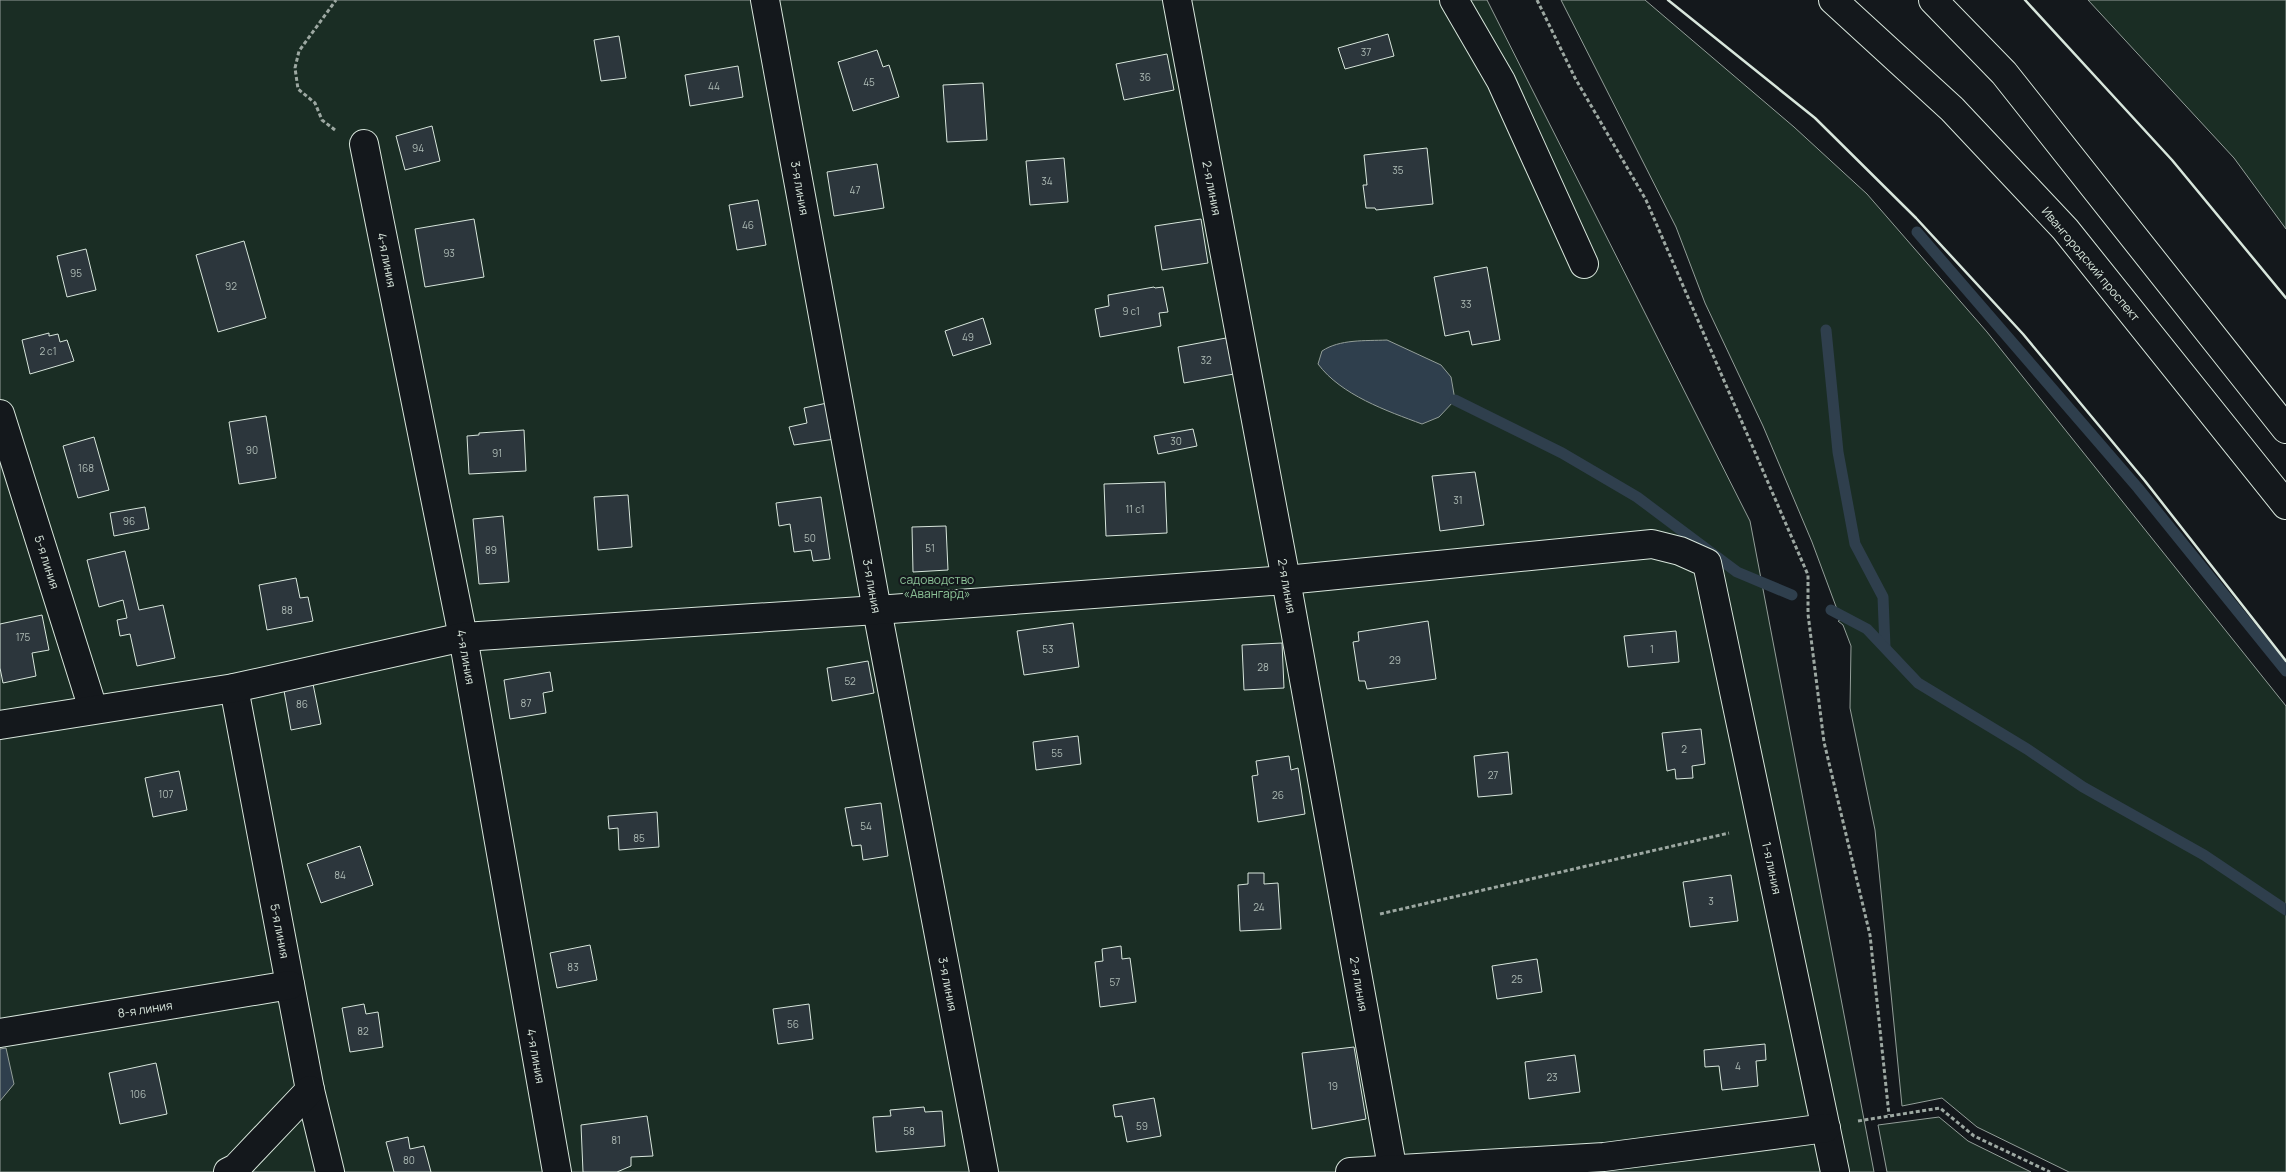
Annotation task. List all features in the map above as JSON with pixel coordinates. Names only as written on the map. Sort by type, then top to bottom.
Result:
[{"type":"main road","name":"3-я линия","points":[[765,0],[877,610],[984,1172]]},
{"type":"main road","name":"2-я линия","points":[[1177,0],[1286,580],[1392,1170]]},
{"type":"main road","points":[[1454,0],[1501,81],[1584,264]]},
{"type":"main road","name":"Ивангородский проспект","points":[[1833,0],[1952,109],[2065,229],[2286,505]]},
{"type":"main road","points":[[1933,0],[2004,73],[2286,429]]},
{"type":"main road","name":"4-я линия","points":[[364,144],[463,636],[557,1172]]},
{"type":"main road","name":"5-я линия","points":[[0,414],[94,709]]},
{"type":"main road","name":"1-я линия","points":[[1286,580],[1652,544],[1680,551],[1707,563],[1835,1172]]},
{"type":"main road","points":[[0,725],[234,688],[463,636],[877,610],[1286,580]]},
{"type":"main road","name":"5-я линия","points":[[234,688],[310,1090],[330,1172]]},
{"type":"main road","name":"8-я линия","points":[[0,1033],[290,985]]},
{"type":"main road","points":[[228,1172],[236,1168],[310,1090]]},
{"type":"main road","points":[[1350,1172],[1604,1157],[1826,1128]]},
{"type":"path","points":[[336,0],[299,51],[295,68],[298,89],[315,103],[322,120],[347,140],[364,144]]},
{"type":"path","points":[[1537,0],[1575,78],[1646,200],[1808,576],[1808,614],[1824,742],[1870,935],[1889,1115]]},
{"type":"path","points":[[1347,921],[1763,826]]},
{"type":"path","points":[[1826,1128],[1889,1115],[1940,1108],[1974,1136],[2050,1172]]},
{"type":"green space","name":"садоводство «Авангард»","points":[[0,0],[1487,0],[1750,521],[1874,1172],[0,1172]]},
{"type":"green space","points":[[1561,0],[1645,0],[1794,127],[1867,194],[1987,332],[2286,706],[2286,1172],[2069,1172],[1977,1127],[1942,1098],[1902,1106],[1875,830],[1850,708],[1851,646],[1843,625],[1838,621],[1841,620],[1812,542],[1763,426],[1705,303],[1676,227]]},
{"type":"green space","points":[[2088,0],[2286,0],[2286,229],[2234,158]]},
{"type":"green space","points":[[1939,1117],[1968,1141],[2031,1172],[1887,1172],[1878,1125]]},
{"type":"water","points":[[1387,340],[1441,365],[1451,377],[1455,400],[1439,417],[1422,424],[1365,401],[1339,385],[1318,364],[1322,351],[1337,344],[1353,341]]},
{"type":"water","points":[[6,1048],[14,1084],[0,1101],[0,1049]]},
{"type":"building","points":[[1388,34],[1394,56],[1345,69],[1338,48]]},
{"type":"building","points":[[619,36],[626,78],[601,81],[594,40]]},
{"type":"building","points":[[877,50],[883,67],[889,65],[899,97],[853,111],[838,62]]},
{"type":"building","points":[[1167,54],[1174,90],[1124,100],[1116,64]]},
{"type":"building","points":[[738,66],[743,97],[690,106],[685,75]]},
{"type":"building","points":[[983,83],[987,140],[947,142],[943,85]]},
{"type":"building","points":[[432,126],[440,161],[405,170],[396,136]]},
{"type":"building","points":[[1427,148],[1433,204],[1376,210],[1375,208],[1366,208],[1363,185],[1367,185],[1364,155]]},
{"type":"building","points":[[1064,158],[1068,202],[1030,205],[1026,161]]},
{"type":"building","points":[[877,164],[884,208],[834,216],[827,172]]},
{"type":"building","points":[[758,200],[766,245],[737,250],[729,205]]},
{"type":"building","points":[[474,219],[484,277],[425,287],[415,229]]},
{"type":"building","points":[[1201,219],[1208,263],[1162,270],[1155,226]]},
{"type":"building","points":[[244,241],[266,318],[218,332],[196,255]]},
{"type":"building","points":[[86,249],[96,290],[67,297],[57,256]]},
{"type":"building","points":[[1487,267],[1500,340],[1472,345],[1469,331],[1445,336],[1434,277]]},
{"type":"building","points":[[1163,287],[1168,312],[1159,313],[1161,326],[1100,337],[1095,309],[1109,306],[1108,295]]},
{"type":"building","points":[[983,318],[991,344],[953,356],[945,331]]},
{"type":"building","points":[[49,333],[49,336],[58,334],[60,342],[67,340],[74,361],[30,374],[22,340]]},
{"type":"building","points":[[1226,338],[1234,374],[1184,383],[1178,347]]},
{"type":"building","points":[[827,403],[835,439],[794,445],[789,427],[807,423],[804,408]]},
{"type":"building","points":[[266,416],[276,478],[239,484],[229,422]]},
{"type":"building","points":[[1193,429],[1197,446],[1158,454],[1154,436]]},
{"type":"building","points":[[524,430],[526,471],[469,474],[467,436],[479,435],[479,433]]},
{"type":"building","points":[[94,437],[109,490],[78,498],[63,446]]},
{"type":"building","points":[[1475,472],[1484,525],[1440,531],[1432,476]]},
{"type":"building","points":[[1165,482],[1167,533],[1106,536],[1104,484]]},
{"type":"building","points":[[628,495],[632,547],[598,550],[594,497]]},
{"type":"building","points":[[821,497],[830,559],[813,561],[811,550],[794,552],[790,524],[779,526],[776,503]]},
{"type":"building","points":[[145,507],[149,529],[114,536],[110,513]]},
{"type":"building","points":[[503,516],[509,582],[479,584],[473,519]]},
{"type":"building","points":[[946,526],[948,570],[913,572],[912,527]]},
{"type":"building","points":[[125,551],[139,610],[163,605],[175,658],[137,666],[130,634],[120,636],[117,620],[127,618],[123,600],[99,607],[87,560]]},
{"type":"building","points":[[296,578],[300,598],[308,597],[313,621],[267,630],[259,585]]},
{"type":"building","points":[[42,615],[49,650],[32,653],[36,676],[3,683],[0,668],[0,624]]},
{"type":"building","points":[[1428,621],[1436,679],[1367,689],[1365,681],[1359,681],[1353,642],[1359,641],[1358,632]]},
{"type":"building","points":[[1073,623],[1079,667],[1024,675],[1017,631]]},
{"type":"building","points":[[1676,631],[1679,662],[1628,667],[1624,636]]},
{"type":"building","points":[[1282,643],[1284,688],[1244,690],[1242,645]]},
{"type":"building","points":[[868,661],[874,693],[832,701],[827,668]]},
{"type":"building","points":[[550,672],[553,691],[543,693],[546,713],[510,719],[504,680]]},
{"type":"building","points":[[312,679],[321,724],[291,730],[283,685]]},
{"type":"building","points":[[1701,729],[1705,764],[1692,766],[1693,778],[1676,779],[1675,769],[1667,771],[1662,733]]},
{"type":"building","points":[[1078,736],[1081,764],[1036,770],[1033,742]]},
{"type":"building","points":[[1508,752],[1512,794],[1478,797],[1474,756]]},
{"type":"building","points":[[1289,756],[1291,770],[1298,768],[1305,814],[1258,822],[1252,776],[1258,775],[1256,761]]},
{"type":"building","points":[[179,771],[187,810],[153,817],[145,778]]},
{"type":"building","points":[[881,803],[888,856],[863,860],[861,845],[852,846],[845,808]]},
{"type":"building","points":[[657,812],[659,847],[619,850],[618,828],[609,829],[608,816]]},
{"type":"building","points":[[360,846],[373,885],[321,903],[307,864]]},
{"type":"building","points":[[1248,873],[1264,873],[1264,884],[1278,883],[1281,929],[1240,931],[1238,885],[1248,884]]},
{"type":"building","points":[[1731,875],[1738,921],[1690,927],[1683,882]]},
{"type":"building","points":[[590,945],[597,980],[557,988],[550,953]]},
{"type":"building","points":[[1121,946],[1122,959],[1130,958],[1136,1002],[1100,1007],[1095,962],[1103,961],[1102,949]]},
{"type":"building","points":[[1537,959],[1542,992],[1497,999],[1492,966]]},
{"type":"building","points":[[364,1004],[366,1014],[378,1012],[383,1047],[350,1052],[342,1008]]},
{"type":"building","points":[[809,1004],[813,1039],[778,1044],[773,1009]]},
{"type":"building","points":[[1765,1044],[1766,1060],[1756,1061],[1758,1086],[1722,1090],[1719,1066],[1705,1067],[1704,1050]]},
{"type":"building","points":[[1354,1047],[1366,1119],[1312,1129],[1302,1053]]},
{"type":"building","points":[[1575,1055],[1580,1092],[1529,1099],[1525,1062]]},
{"type":"building","points":[[156,1063],[167,1114],[120,1124],[109,1073]]},
{"type":"building","points":[[1154,1098],[1161,1136],[1127,1142],[1122,1116],[1115,1117],[1113,1105]]},
{"type":"building","points":[[924,1107],[925,1112],[942,1111],[945,1146],[876,1152],[873,1117],[891,1116],[890,1110]]},
{"type":"building","points":[[647,1116],[653,1156],[631,1157],[631,1166],[617,1172],[583,1172],[581,1125]]},
{"type":"building","points":[[408,1137],[410,1149],[424,1146],[431,1172],[394,1172],[386,1142]]},
{"type":"waterway","points":[[1917,232],[2138,488],[2286,671]]},
{"type":"waterway","points":[[1826,330],[1838,452],[1855,544],[1883,597],[1885,647]]},
{"type":"waterway","points":[[1455,400],[1562,453],[1637,497],[1737,572],[1792,595]]},
{"type":"waterway","points":[[1831,610],[1867,629],[1918,683],[2027,749],[2083,787],[2204,855],[2286,910]]},
{"type":"wall","points":[[1668,0],[1815,118],[1916,218],[2023,334],[2145,481],[2286,661]]},
{"type":"wall","points":[[2025,0],[2172,160],[2286,298]]}]
